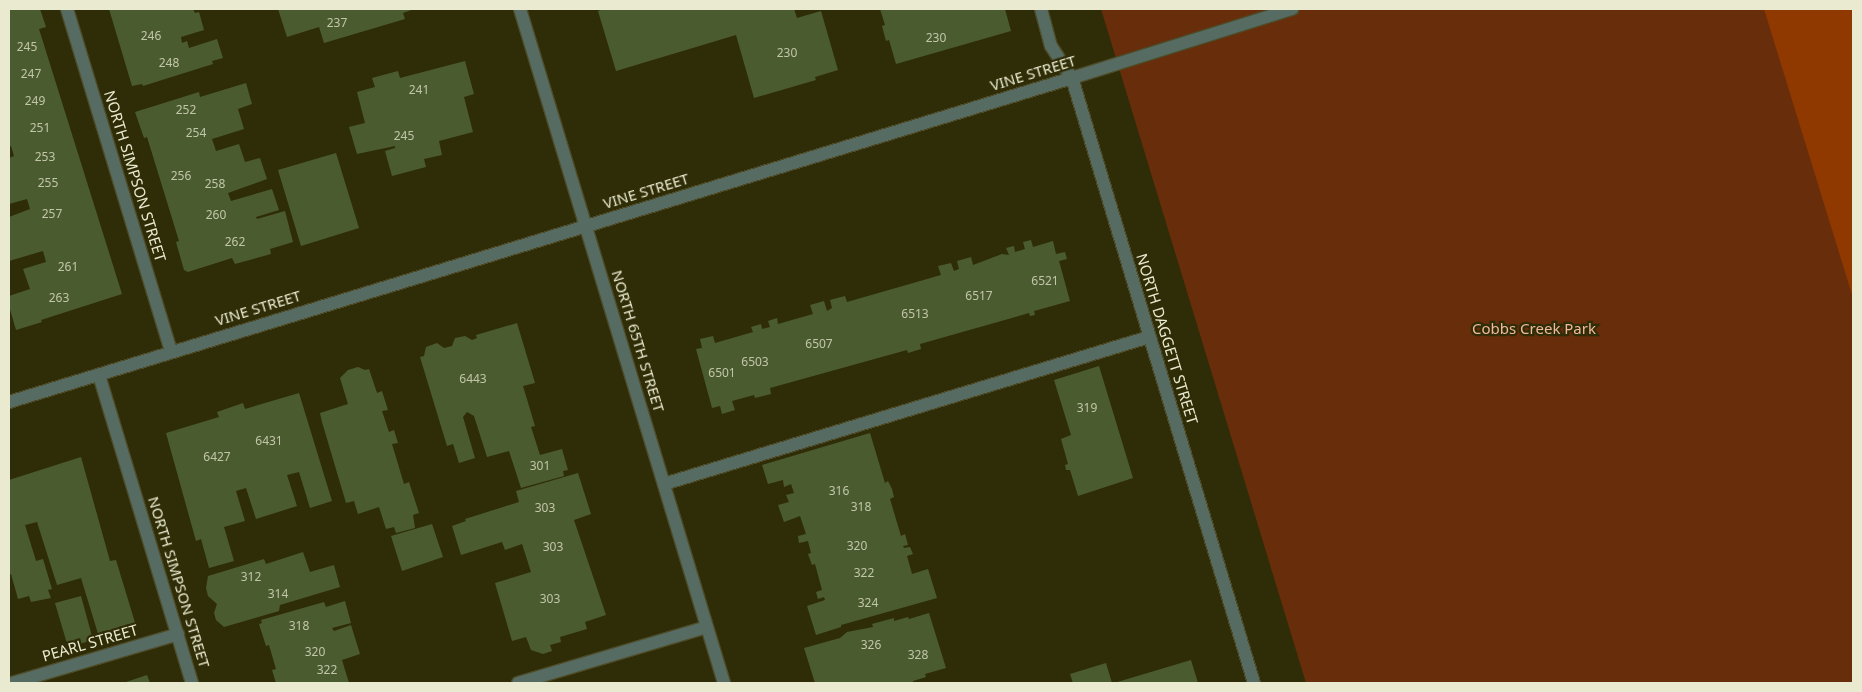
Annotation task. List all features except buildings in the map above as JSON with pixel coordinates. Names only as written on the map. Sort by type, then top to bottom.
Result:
[{"type":"street","name":"NORTH SIMPSON STREET","points":[[67,9],[171,352]]},
{"type":"street","name":"NORTH 65TH STREET","points":[[520,9],[724,683]]},
{"type":"street","name":"NORTH DAGGETT STREET","points":[[1041,9],[1051,46],[1072,78],[1254,683]]},
{"type":"street","name":"VINE STREET","points":[[9,402],[1072,78],[1292,9]]},
{"type":"street","points":[[664,484],[1150,338]]},
{"type":"street","name":"NORTH SIMPSON STREET","points":[[99,375],[192,683]]},
{"type":"street","points":[[518,683],[707,627]]},
{"type":"street","name":"PEARL STREET","points":[[12,683],[178,634]]},
{"type":"green space","name":"Cobbs Creek Park","points":[[1101,9],[1853,9],[1853,683],[1306,683]]},
{"type":"shaded area","points":[[1764,9],[1853,9],[1853,298]]}]
